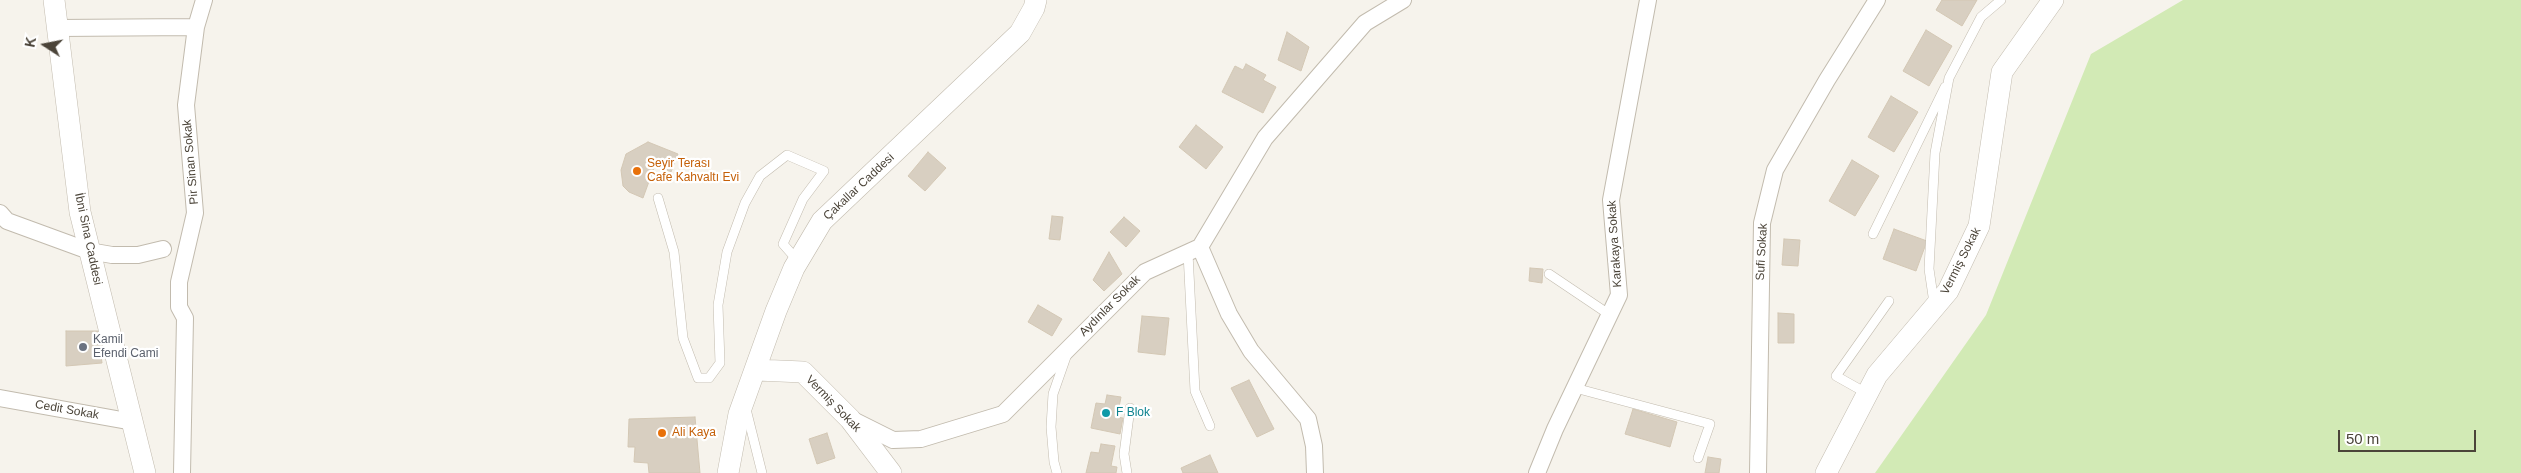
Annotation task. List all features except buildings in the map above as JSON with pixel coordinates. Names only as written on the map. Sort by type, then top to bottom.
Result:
[{"type":"street","name":"İbni Sina Caddesi","points":[[54,0],[80,212],[145,473]]},
{"type":"street","name":"Pir Sinan Sokak","points":[[182,473],[185,318],[179,306],[179,282],[195,213],[186,105],[196,27],[204,0]]},
{"type":"street","name":"Çakallar Caddesi","points":[[728,473],[739,414],[776,311],[798,261],[822,221],[1020,33],[1034,8],[1036,0]]},
{"type":"street","points":[[1315,473],[1314,446],[1308,419],[1251,351],[1194,250],[1265,138],[1365,23],[1403,0]]},
{"type":"street","name":"Karakaya Sokak","points":[[1537,473],[1555,428],[1619,295],[1611,200],[1648,0]]},
{"type":"street","name":"Sufi Sokak","points":[[1758,473],[1762,223],[1775,170],[1876,0]]},
{"type":"street","name":"Vermiş Sokak","points":[[1826,473],[1878,375],[1948,291],[1979,226],[2002,72],[2054,0]]},
{"type":"street","points":[[57,28],[196,27]]},
{"type":"street","points":[[0,213],[7,221],[89,251],[112,255],[138,255],[164,250]]},
{"type":"street","name":"Aydınlar Sokak","points":[[850,419],[893,440],[921,439],[1003,414],[1145,272],[1194,250]]},
{"type":"street","name":"Vermiş Sokak","points":[[756,370],[803,372],[850,419],[891,473]]},
{"type":"street","name":"Cedit Sokak","points":[[0,398],[133,422]]},
{"type":"lane","points":[[1873,234],[1981,17],[2001,0]]},
{"type":"lane","points":[[1934,308],[1929,270],[1935,152],[1949,78]]},
{"type":"lane","points":[[658,198],[674,252],[682,309],[683,338],[698,378],[709,378],[720,363],[718,305],[727,252],[739,217],[760,176],[787,156],[824,171],[803,199],[783,244],[798,261]]},
{"type":"lane","points":[[1194,250],[1195,391],[1210,426]]},
{"type":"lane","points":[[1549,274],[1610,315]]},
{"type":"lane","points":[[1868,394],[1836,376],[1889,301]]},
{"type":"lane","points":[[1057,473],[1054,462],[1051,427],[1053,394],[1070,347]]},
{"type":"lane","points":[[1575,388],[1710,424],[1698,458]]},
{"type":"lane","points":[[744,402],[762,473]]},
{"type":"lane","points":[[1127,473],[1124,454],[1130,408]]},
{"type":"green space","points":[[2183,0],[2521,0],[2521,473],[1875,473],[1986,315],[2091,54]]},
{"type":"place","name":"Seyir Terası Cafe Kahvaltı Evi","points":[[637,171]]},
{"type":"place","name":"Kamil Efendi Cami","points":[[83,347]]},
{"type":"place","name":"F Blok","points":[[1106,413]]},
{"type":"place","name":"Ali Kaya","points":[[662,433]]}]
